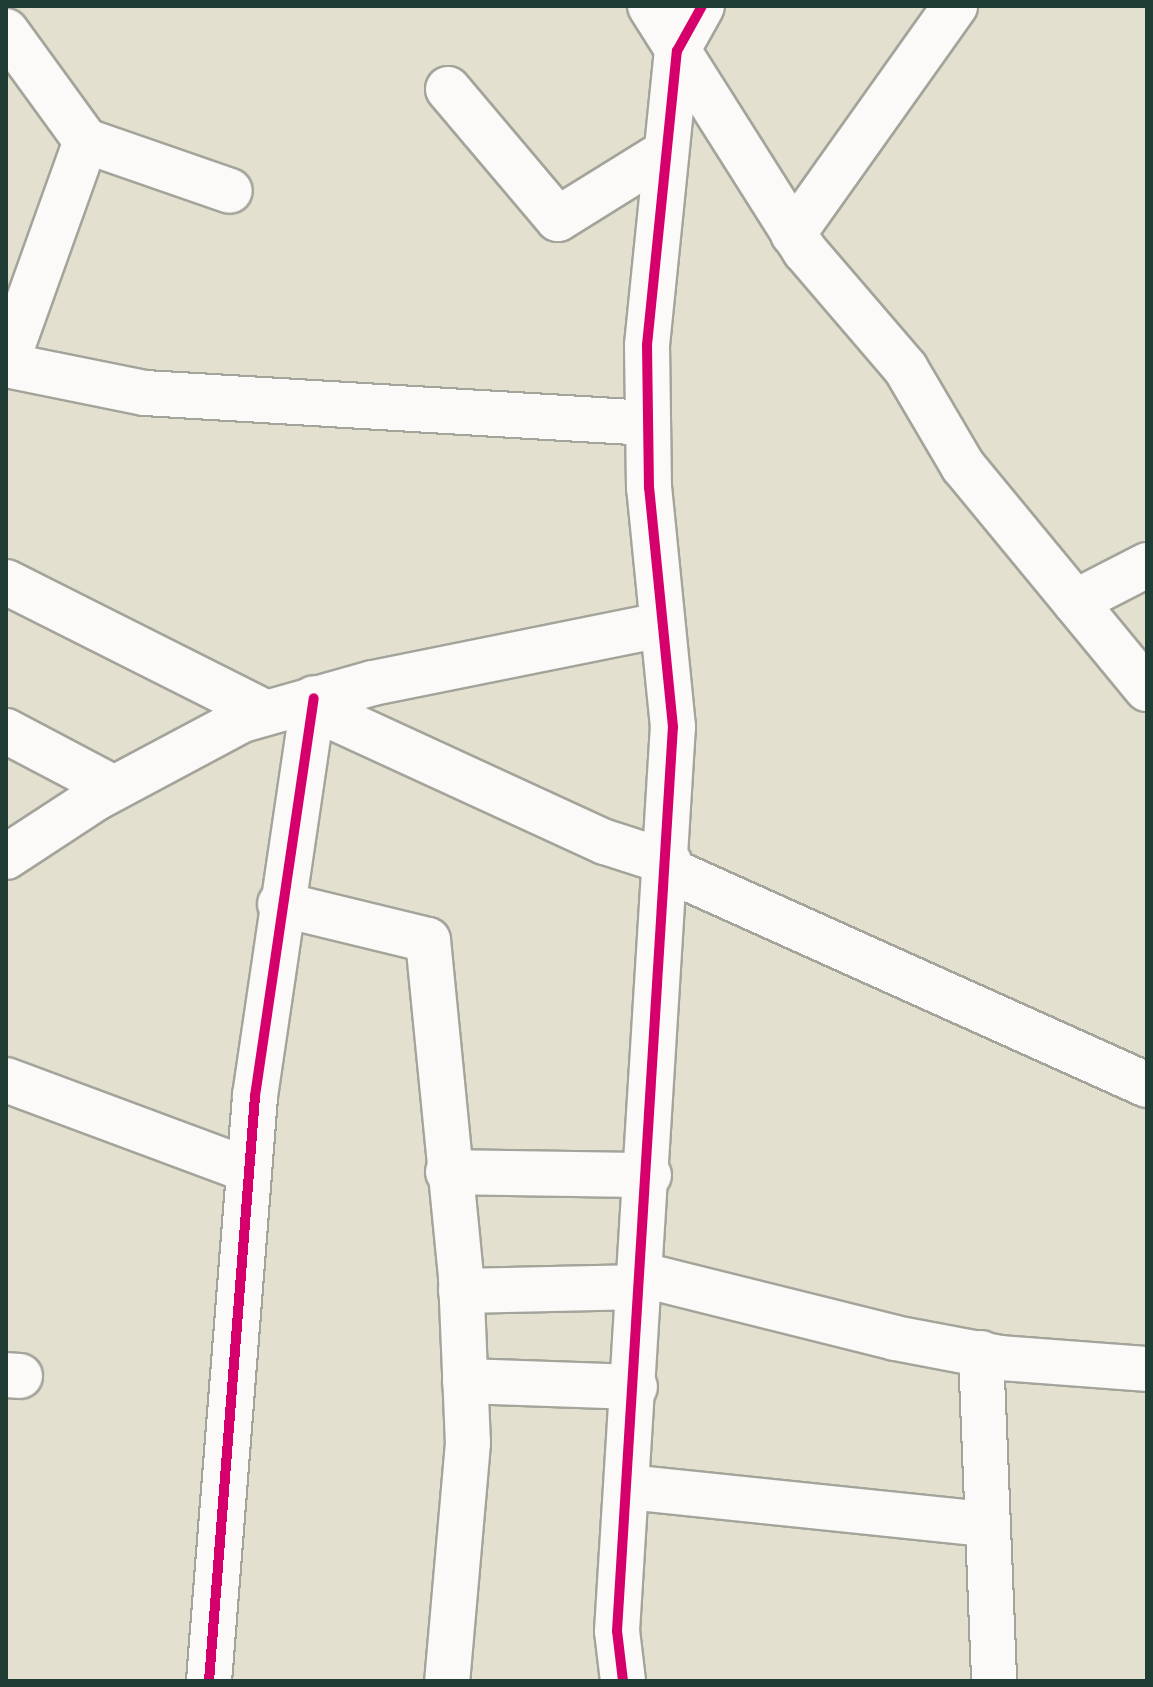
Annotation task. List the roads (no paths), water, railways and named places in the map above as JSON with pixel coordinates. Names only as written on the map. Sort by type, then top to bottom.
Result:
[{"type":"street","points":[[650,6],[793,234],[906,369],[963,466],[1143,681]]},
{"type":"street","points":[[623,1681],[617,1631],[669,866],[673,727],[660,625],[648,423],[661,155],[677,51],[702,6]]},
{"type":"street","points":[[793,234],[955,6]]},
{"type":"street","points":[[6,31],[86,141],[230,191]]},
{"type":"street","points":[[448,89],[558,219],[661,155]]},
{"type":"street","points":[[86,141],[6,365],[145,393],[648,423]]},
{"type":"street","points":[[1075,602],[1147,565]]},
{"type":"street","points":[[6,582],[266,713]]},
{"type":"street","points":[[6,857],[114,788],[266,713],[660,625]]},
{"type":"street","points":[[314,703],[605,842],[669,866],[1147,1085]]},
{"type":"street","points":[[209,1681],[248,1170],[280,904],[314,703]]},
{"type":"street","points":[[6,731],[114,788]]},
{"type":"street","points":[[280,904],[428,940],[461,1291],[468,1443],[447,1681]]},
{"type":"street","points":[[6,1081],[248,1170]]},
{"type":"street","points":[[448,1172],[649,1175]]},
{"type":"street","points":[[461,1291],[643,1281],[981,1353],[1147,1369]]},
{"type":"street","points":[[981,1353],[985,1524],[994,1681]]},
{"type":"street","points":[[465,1381],[635,1387]]},
{"type":"street","points":[[627,1487],[985,1524]]}]
